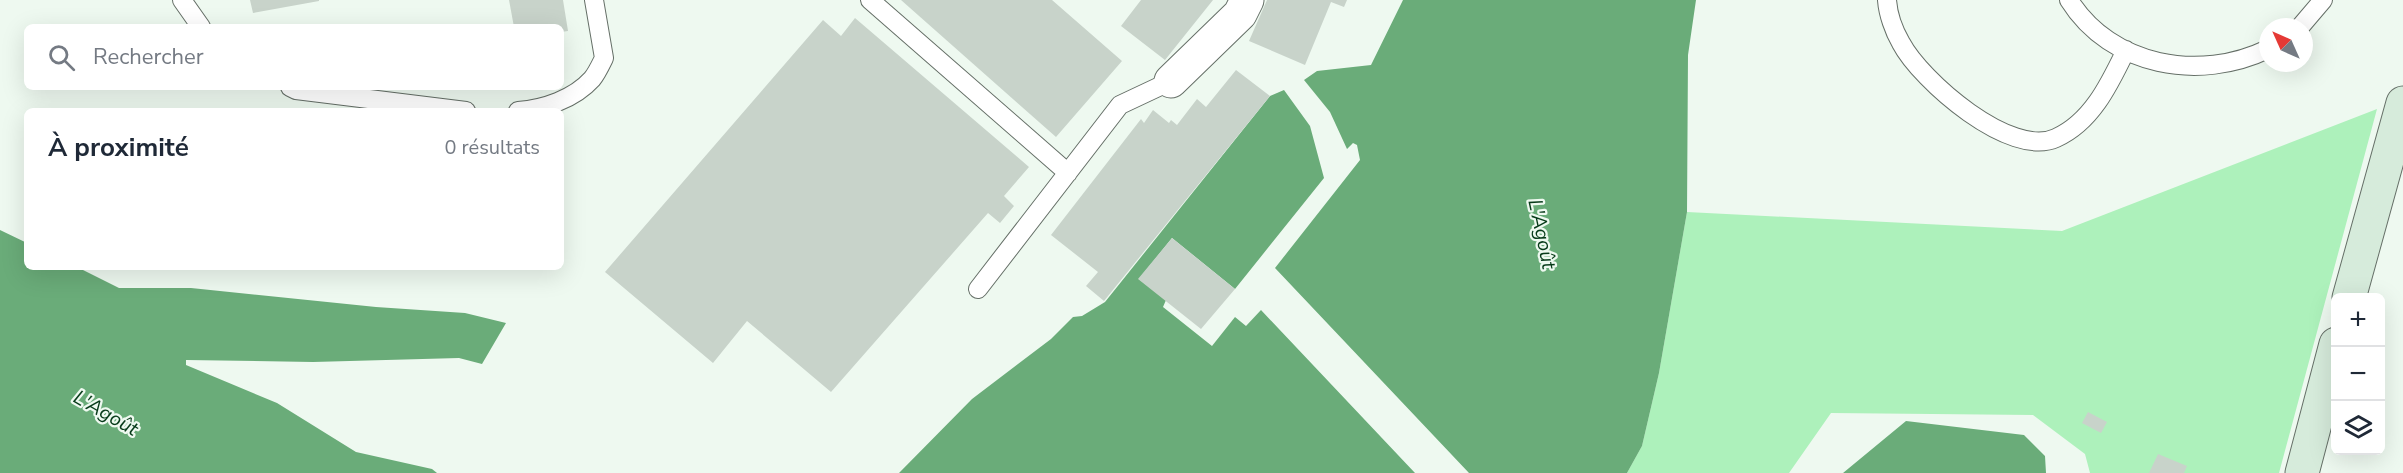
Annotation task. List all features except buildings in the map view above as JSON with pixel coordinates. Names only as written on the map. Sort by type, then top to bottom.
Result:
[{"type":"main road","points":[[2350,293],[2403,103]]},
{"type":"main road","points":[[2302,473],[2335,347]]},
{"type":"street","points":[[1171,81],[1240,14],[1246,0]]},
{"type":"lane","points":[[182,0],[199,24]]},
{"type":"lane","points":[[542,108],[566,99],[592,79],[604,58],[594,0]]},
{"type":"lane","points":[[870,0],[1068,173]]},
{"type":"lane","points":[[1887,0],[1901,44],[1921,70],[1949,98],[2005,134],[2033,142],[2055,139],[2072,129],[2105,91],[2126,50]]},
{"type":"lane","points":[[2069,0],[2093,28],[2126,50],[2169,65],[2198,68],[2226,64],[2259,53]]},
{"type":"lane","points":[[2308,18],[2324,0]]},
{"type":"lane","points":[[978,289],[1120,105],[1171,81]]},
{"type":"lane","points":[[296,90],[442,108]]},
{"type":"shaded area","points":[[2377,109],[2279,473],[2090,473],[2085,454],[2033,415],[1831,413],[1789,473],[1627,473],[1642,446],[1659,373],[1687,212],[2062,231]]},
{"type":"water","name":"L'Agoût","points":[[1403,0],[1696,0],[1688,55],[1687,212],[1659,373],[1642,446],[1627,473],[1469,473],[1275,268],[1360,160],[1357,145],[1353,143],[1347,149],[1330,112],[1304,80],[1317,71],[1371,65]]},
{"type":"water","points":[[1284,90],[1310,126],[1324,178],[1235,289],[1172,238],[1139,279],[1166,300],[1163,307],[1212,346],[1235,317],[1246,326],[1261,310],[1415,473],[899,473],[972,399],[1051,339],[1073,317],[1082,316],[1105,302],[1270,96]]},
{"type":"water","name":"L'Agoût","points":[[0,230],[24,242],[24,270],[83,270],[119,288],[191,288],[376,307],[465,313],[506,323],[482,364],[459,358],[313,362],[186,360],[186,365],[277,403],[356,452],[432,469],[437,473],[0,473]]},
{"type":"water","points":[[1906,421],[2024,435],[2045,456],[2046,473],[1843,473]]}]
